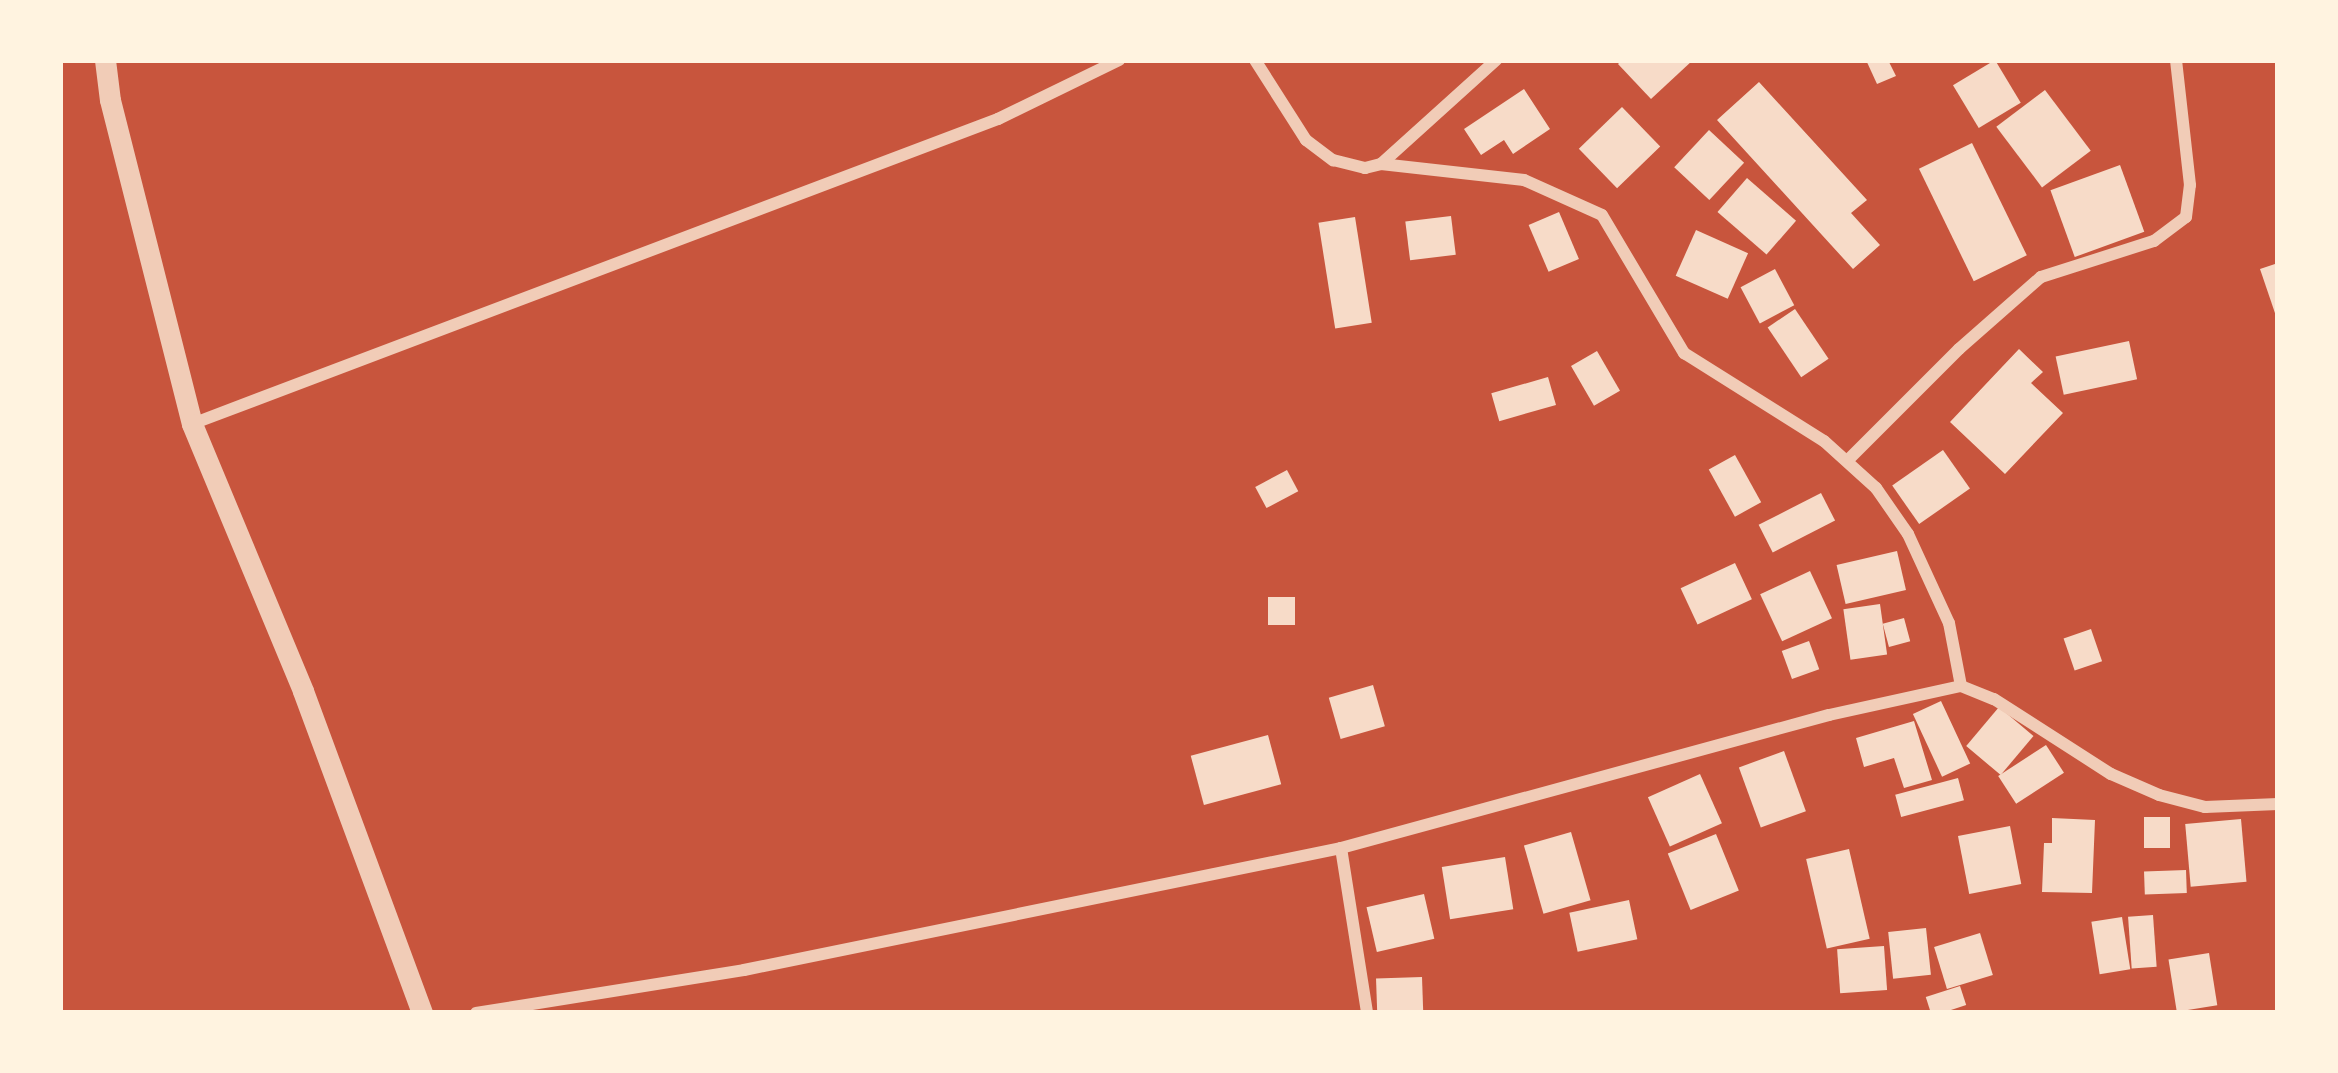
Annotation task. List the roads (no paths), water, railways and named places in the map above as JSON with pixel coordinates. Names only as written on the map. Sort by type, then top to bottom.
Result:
[{"type":"street","points":[[104,60],[192,424],[303,691],[422,1013]]},
{"type":"street","points":[[192,424],[977,128],[1119,60]]},
{"type":"street","points":[[1255,60],[1306,140],[1333,160],[1365,168],[1381,164],[1524,180],[1603,215],[1684,353],[1848,460],[1908,534],[1949,622],[1961,686]]},
{"type":"street","points":[[1381,164],[1496,60]]},
{"type":"street","points":[[1848,460],[1959,349],[2041,277],[2153,241],[2186,217],[2190,185],[2176,60]]},
{"type":"street","points":[[476,1013],[744,970],[1341,848],[1829,715],[1961,686],[1994,699],[2110,774],[2159,795],[2205,807],[2278,804]]},
{"type":"street","points":[[1341,848],[1367,1013]]}]
